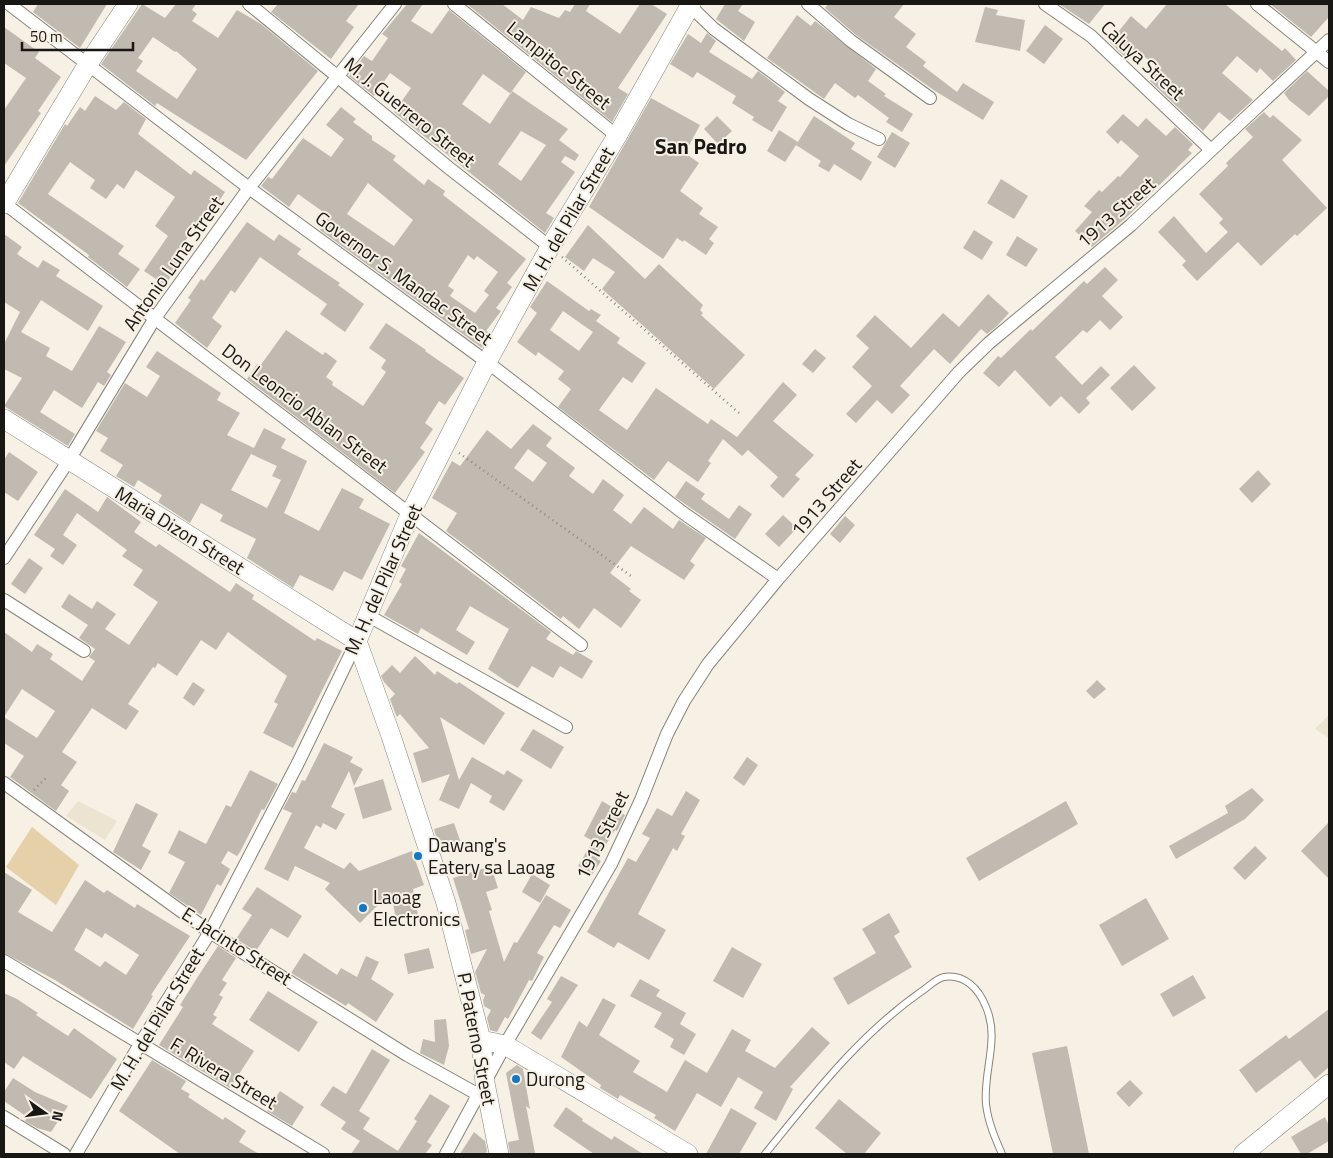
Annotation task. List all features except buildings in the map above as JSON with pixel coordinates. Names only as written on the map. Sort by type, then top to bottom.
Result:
[{"type":"main road","points":[[4,204],[88,64],[128,4]]},
{"type":"main road","name":"M. H. del Pilar Street","points":[[357,641],[410,512],[488,362],[550,247],[617,136],[690,4]]},
{"type":"main road","name":"Maria Dizon Street","points":[[4,419],[357,641]]},
{"type":"main road","name":"P. Paterno Street","points":[[357,641],[434,862],[481,1040],[482,1089],[499,1154]]},
{"type":"main road","points":[[481,1040],[505,1045],[688,1154]]},
{"type":"main road","points":[[1243,1154],[1329,1084]]},
{"type":"street","name":"Governor S. Mandac Street","points":[[9,4],[250,188],[488,362],[682,512],[778,579]]},
{"type":"street","name":"M. J. Guerrero Street","points":[[249,4],[448,168],[550,247]]},
{"type":"street","name":"Antonio Luna Street","points":[[4,558],[69,460],[155,318],[250,188],[395,4]]},
{"type":"street","name":"Lampitoc Street","points":[[454,4],[617,136]]},
{"type":"street","points":[[690,4],[714,29],[809,99],[848,124],[879,139]]},
{"type":"street","points":[[808,4],[851,41],[930,98]]},
{"type":"street","name":"Caluya Street","points":[[1045,4],[1091,36],[1211,150]]},
{"type":"street","points":[[1257,4],[1329,62]]},
{"type":"street","name":"1913 Street","points":[[446,1154],[505,1045],[611,864],[641,800],[667,734],[684,701],[708,664],[778,579],[959,372],[988,343],[1131,226],[1329,40]]},
{"type":"street","name":"Don Leoncio Ablan Street","points":[[4,204],[410,512],[581,645]]},
{"type":"street","points":[[4,600],[84,651]]},
{"type":"street","points":[[367,615],[566,727]]},
{"type":"street","name":"M. H. del Pilar Street","points":[[76,1154],[140,1044],[210,932],[260,838],[357,641]]},
{"type":"street","name":"E. Jacinto Street","points":[[4,783],[210,932],[407,1055],[482,1089]]},
{"type":"street","name":"F. Rivera Street","points":[[4,961],[324,1154]]},
{"type":"street","points":[[4,1117],[64,1154]]},
{"type":"lane","points":[[766,1154],[860,1042],[903,1004],[942,977],[957,977],[969,982],[978,991],[986,1007],[992,1039],[986,1103],[992,1130],[1002,1154]]},
{"type":"path","points":[[550,247],[738,413]]},
{"type":"path","points":[[446,443],[632,576]]},
{"type":"path","points":[[26,798],[48,777]]},
{"type":"shaded area","points":[[1329,715],[1329,738],[1315,729]]},
{"type":"shaded area","points":[[78,801],[117,821],[105,840],[66,816]]},
{"type":"shaded area","points":[[32,827],[79,865],[56,905],[6,867]]},
{"type":"place","name":"Dawang's Eatery sa Laoag","points":[[418,856]]},
{"type":"place","name":"Laoag Electronics","points":[[363,908]]},
{"type":"place","name":"Durong","points":[[516,1079]]},
{"type":"district","name":"San Pedro","points":[[701,147]]}]
